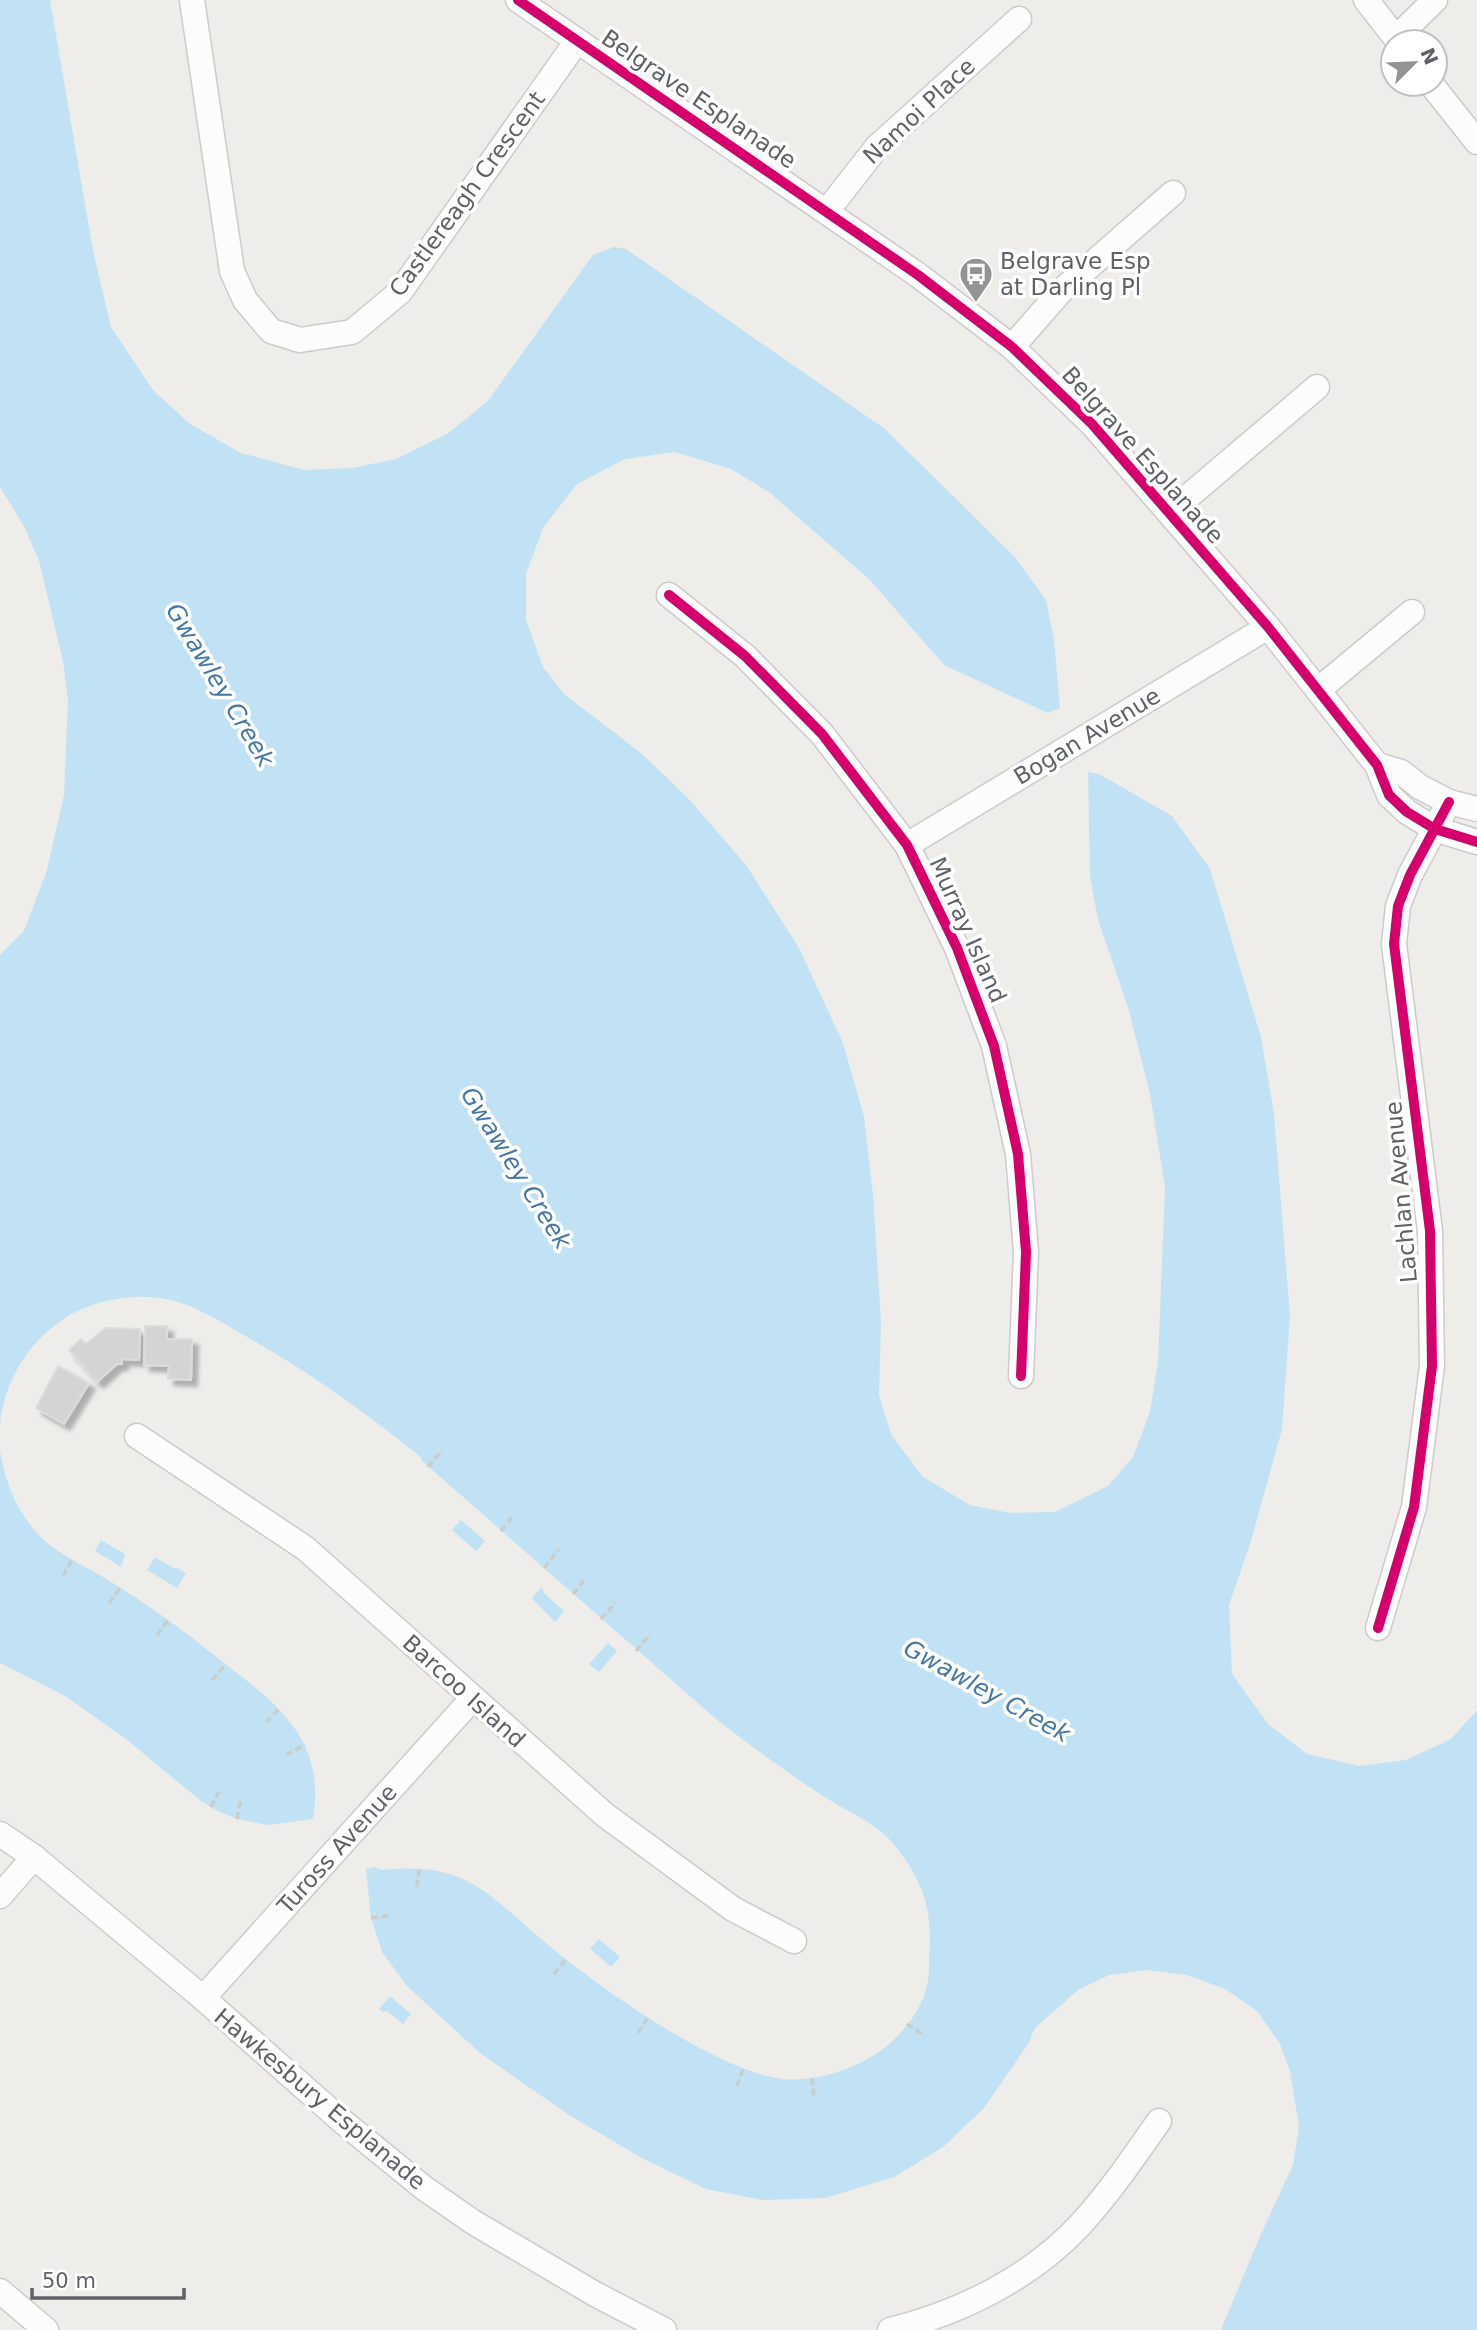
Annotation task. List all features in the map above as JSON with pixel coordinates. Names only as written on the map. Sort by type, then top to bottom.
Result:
[{"type":"street","name":"Castlereagh Crescent","points":[[192,0],[232,271],[245,300],[271,331],[300,340],[352,332],[400,292],[577,41]]},
{"type":"street","name":"Belgrave Esplanade","points":[[518,0],[918,275],[1012,347],[1091,424],[1268,627],[1377,765],[1389,795],[1407,811],[1435,829],[1477,842]]},
{"type":"street","points":[[1366,0],[1388,28]]},
{"type":"street","points":[[1409,28],[1435,0]]},
{"type":"street","name":"Namoi Place","points":[[827,212],[877,146],[1019,19]]},
{"type":"street","points":[[1442,98],[1477,142]]},
{"type":"street","points":[[1012,347],[1060,292],[1173,192]]},
{"type":"street","points":[[1170,512],[1317,387]]},
{"type":"street","name":"Murray Island","points":[[669,595],[745,656],[821,734],[907,845],[957,948],[994,1046],[1018,1154],[1026,1252],[1021,1376]]},
{"type":"street","points":[[1318,690],[1412,612]]},
{"type":"street","name":"Bogan Avenue","points":[[907,845],[1268,627]]},
{"type":"street","name":"Belgrave Esplanade","points":[[1377,765],[1401,772],[1420,787],[1449,802],[1477,809]]},
{"type":"street","name":"Lachlan Avenue","points":[[1378,1628],[1414,1507],[1432,1366],[1430,1231],[1394,944],[1398,905],[1410,875],[1449,802]]},
{"type":"street","name":"Barcoo Island","points":[[137,1436],[305,1548],[605,1815],[733,1909],[794,1941]]},
{"type":"street","name":"Tuross Avenue","points":[[203,1998],[472,1699]]},
{"type":"street","name":"Hawkesbury Esplanade","points":[[0,1833],[34,1857],[203,1998],[342,2121],[424,2188],[563,2276],[664,2330]]},
{"type":"street","points":[[0,1896],[34,1857]]},
{"type":"street","points":[[890,2330],[963,2306],[1019,2274],[1056,2247],[1079,2227],[1108,2193],[1159,2122]]},
{"type":"street","points":[[0,2291],[46,2330]]},
{"type":"path","points":[[428,1467],[442,1450]]},
{"type":"path","points":[[501,1531],[514,1515]]},
{"type":"path","points":[[544,1568],[559,1549]]},
{"type":"path","points":[[63,1576],[72,1560]]},
{"type":"path","points":[[573,1594],[586,1578]]},
{"type":"path","points":[[110,1604],[120,1588]]},
{"type":"path","points":[[601,1619],[616,1602]]},
{"type":"path","points":[[157,1635],[168,1620]]},
{"type":"path","points":[[636,1651],[650,1634]]},
{"type":"path","points":[[212,1680],[226,1664]]},
{"type":"path","points":[[266,1722],[279,1709]]},
{"type":"path","points":[[286,1755],[305,1745]]},
{"type":"path","points":[[211,1807],[220,1790]]},
{"type":"path","points":[[237,1819],[241,1800]]},
{"type":"path","points":[[417,1887],[419,1868]]},
{"type":"path","points":[[371,1918],[392,1915]]},
{"type":"path","points":[[554,1974],[566,1959]]},
{"type":"path","points":[[638,2033],[649,2016]]},
{"type":"path","points":[[907,2024],[925,2036]]},
{"type":"path","points":[[737,2086],[743,2069]]},
{"type":"path","points":[[812,2078],[814,2098]]},
{"type":"water","name":"Gwawley Creek","points":[[0,0],[50,0],[93,251],[111,327],[153,390],[190,424],[241,453],[304,470],[352,468],[396,459],[447,434],[487,402],[593,255],[614,247],[626,249],[885,429],[1015,557],[1046,600],[1054,640],[1060,708],[1048,713],[944,665],[870,580],[769,492],[731,469],[675,452],[625,459],[577,484],[543,528],[526,574],[526,620],[543,667],[565,695],[641,753],[688,798],[746,865],[799,948],[843,1043],[864,1117],[873,1195],[881,1322],[879,1396],[892,1436],[923,1477],[970,1505],[1010,1513],[1055,1512],[1108,1486],[1133,1457],[1150,1412],[1158,1361],[1165,1187],[1150,1094],[1128,1007],[1098,920],[1090,876],[1088,772],[1099,774],[1172,816],[1210,869],[1261,1037],[1274,1114],[1290,1316],[1282,1429],[1251,1541],[1229,1605],[1232,1674],[1268,1724],[1307,1754],[1360,1766],[1406,1760],[1451,1739],[1477,1710],[1477,2330],[1221,2330],[1293,2165],[1299,2127],[1290,2071],[1280,2044],[1257,2011],[1225,1989],[1187,1975],[1147,1970],[1109,1975],[1078,1990],[1035,2028],[1028,2044],[984,2108],[943,2147],[894,2177],[825,2198],[763,2200],[706,2189],[640,2157],[569,2115],[480,2053],[407,1986],[382,1952],[371,1918],[366,1869],[426,1869],[447,1873],[469,1882],[597,1983],[660,2025],[725,2061],[756,2073],[794,2080],[838,2072],[879,2052],[905,2028],[924,1997],[929,1973],[928,1913],[914,1874],[896,1847],[872,1825],[809,1787],[716,1719],[401,1441],[312,1377],[202,1312],[171,1300],[146,1297],[118,1299],[77,1311],[54,1326],[24,1358],[5,1397],[0,1426],[0,955],[24,931],[47,870],[64,795],[68,700],[63,661],[39,561],[25,528],[0,487]]},
{"type":"water","points":[[0,1451],[8,1484],[17,1505],[44,1540],[180,1629],[256,1688],[284,1715],[300,1737],[309,1756],[315,1787],[313,1819],[268,1825],[237,1819],[218,1811],[201,1801],[126,1739],[65,1696],[0,1663]]},
{"type":"water","points":[[461,1520],[485,1541],[476,1551],[452,1530]]},
{"type":"water","points":[[101,1540],[125,1554],[121,1567],[95,1551]]},
{"type":"water","points":[[155,1557],[186,1573],[177,1588],[147,1570]]},
{"type":"water","points":[[542,1587],[544,1593],[564,1611],[555,1622],[532,1598]]},
{"type":"water","points":[[608,1643],[617,1651],[599,1672],[589,1664]]},
{"type":"water","points":[[599,1939],[620,1957],[611,1967],[590,1949]]},
{"type":"water","points":[[390,1996],[411,2014],[403,2024],[387,2011],[379,2009]]},
{"type":"building","points":[[145,1326],[167,1326],[167,1339],[192,1339],[191,1380],[168,1379],[169,1366],[144,1365]]},
{"type":"building","points":[[105,1328],[140,1329],[139,1360],[122,1359],[122,1364],[117,1364],[97,1382],[69,1350],[81,1339],[86,1344]]},
{"type":"building","points":[[58,1366],[89,1383],[64,1424],[36,1408]]},
{"type":"cycle path","points":[[518,0],[918,275],[1012,347],[1092,424],[1268,627],[1377,765],[1389,795],[1407,812],[1435,829],[1477,842]]},
{"type":"cycle path","points":[[669,595],[745,656],[822,734],[907,845],[957,948],[994,1046],[1018,1154],[1026,1252],[1021,1376]]},
{"type":"cycle path","points":[[1378,1628],[1414,1507],[1432,1366],[1430,1231],[1394,944],[1398,906],[1410,875],[1449,802]]},
{"type":"place","name":"Belgrave Esp at Darling Pl","points":[[976,304]]}]
